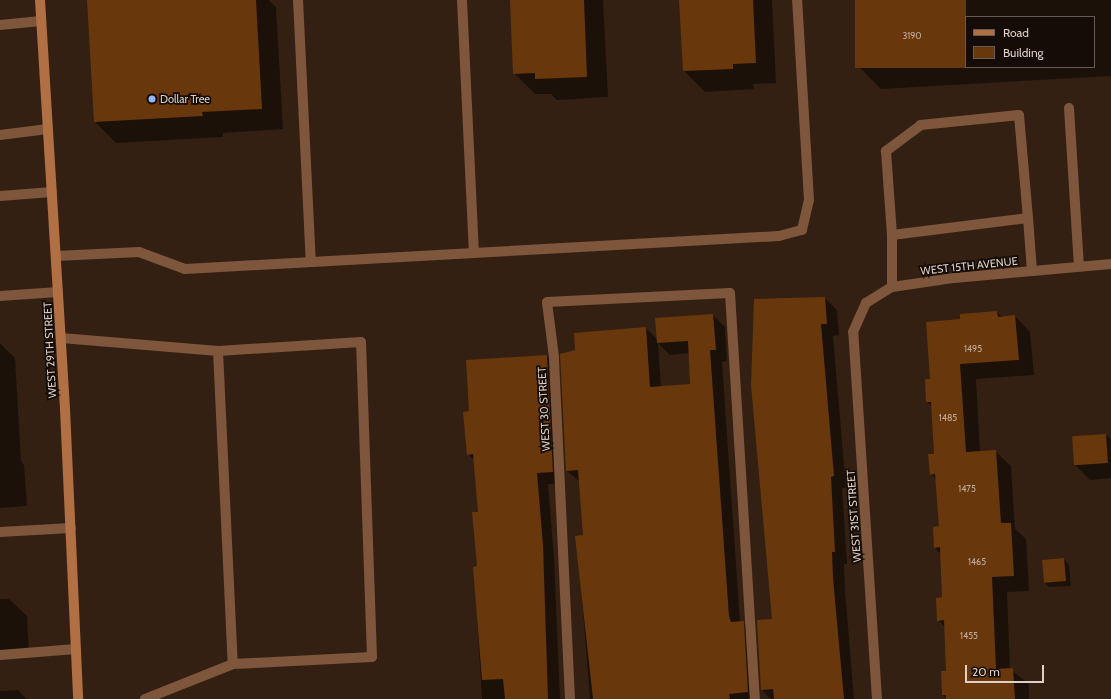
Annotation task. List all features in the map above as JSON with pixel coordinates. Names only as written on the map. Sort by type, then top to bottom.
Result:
[{"type":"street","name":"WEST 29TH STREET","points":[[40,0],[61,338],[78,699]]},
{"type":"street","points":[[298,0],[311,262]]},
{"type":"street","points":[[462,0],[474,253]]},
{"type":"street","points":[[56,256],[139,252],[185,269],[779,236],[802,230],[808,200],[797,0]]},
{"type":"street","points":[[0,24],[42,21]]},
{"type":"street","points":[[1069,108],[1079,266]]},
{"type":"street","points":[[892,287],[892,235],[886,151],[921,125],[1019,115],[1032,271]]},
{"type":"street","points":[[0,134],[48,129]]},
{"type":"street","points":[[0,196],[52,192]]},
{"type":"street","points":[[892,235],[1028,218]]},
{"type":"street","name":"WEST 15TH AVENUE","points":[[853,332],[866,303],[892,287],[954,278],[1111,264]]},
{"type":"street","points":[[0,296],[58,292]]},
{"type":"street","name":"WEST 30 STREET","points":[[570,699],[554,357],[546,302],[730,293],[755,699]]},
{"type":"street","name":"WEST 31ST STREET","points":[[853,332],[877,699]]},
{"type":"street","points":[[61,338],[218,351],[361,342],[372,657],[234,664],[145,699]]},
{"type":"street","points":[[218,351],[234,664]]},
{"type":"street","points":[[0,532],[71,528]]},
{"type":"street","points":[[0,656],[76,649]]},
{"type":"building","points":[[87,0],[256,0],[262,109],[202,112],[203,116],[94,122]]},
{"type":"building","points":[[510,0],[584,0],[587,77],[535,79],[535,73],[513,74]]},
{"type":"building","points":[[679,0],[753,0],[756,63],[733,64],[733,69],[683,71]]},
{"type":"building","points":[[855,0],[966,0],[965,68],[855,68]]},
{"type":"building","points":[[825,297],[827,324],[821,324],[834,476],[831,477],[835,552],[832,552],[833,578],[844,699],[774,699],[773,689],[761,690],[757,620],[772,619],[751,385],[754,299]]},
{"type":"building","points":[[997,311],[998,317],[1015,315],[1019,360],[960,364],[966,452],[996,450],[1001,523],[1011,523],[1014,576],[992,577],[996,669],[1013,668],[1015,699],[946,699],[946,695],[942,695],[941,671],[946,671],[944,620],[937,621],[936,598],[942,597],[940,547],[934,548],[933,527],[939,526],[935,474],[930,475],[928,454],[934,454],[931,402],[926,402],[925,379],[930,379],[926,322],[960,319],[960,314]]},
{"type":"building","points":[[713,314],[716,350],[710,350],[729,616],[731,622],[744,621],[748,692],[729,694],[730,699],[593,699],[575,536],[583,535],[578,470],[566,471],[560,354],[575,350],[574,333],[646,327],[650,387],[690,384],[688,341],[657,343],[655,318]]},
{"type":"building","points":[[547,355],[553,472],[537,473],[543,545],[548,699],[505,699],[503,679],[482,680],[473,567],[477,566],[472,512],[478,512],[473,454],[467,455],[463,412],[469,411],[466,360]]},
{"type":"building","points":[[1106,434],[1108,463],[1074,465],[1072,436]]},
{"type":"building","points":[[1064,558],[1066,581],[1044,583],[1042,560]]},
{"type":"place","name":"Dollar Tree","points":[[152,99]]}]
